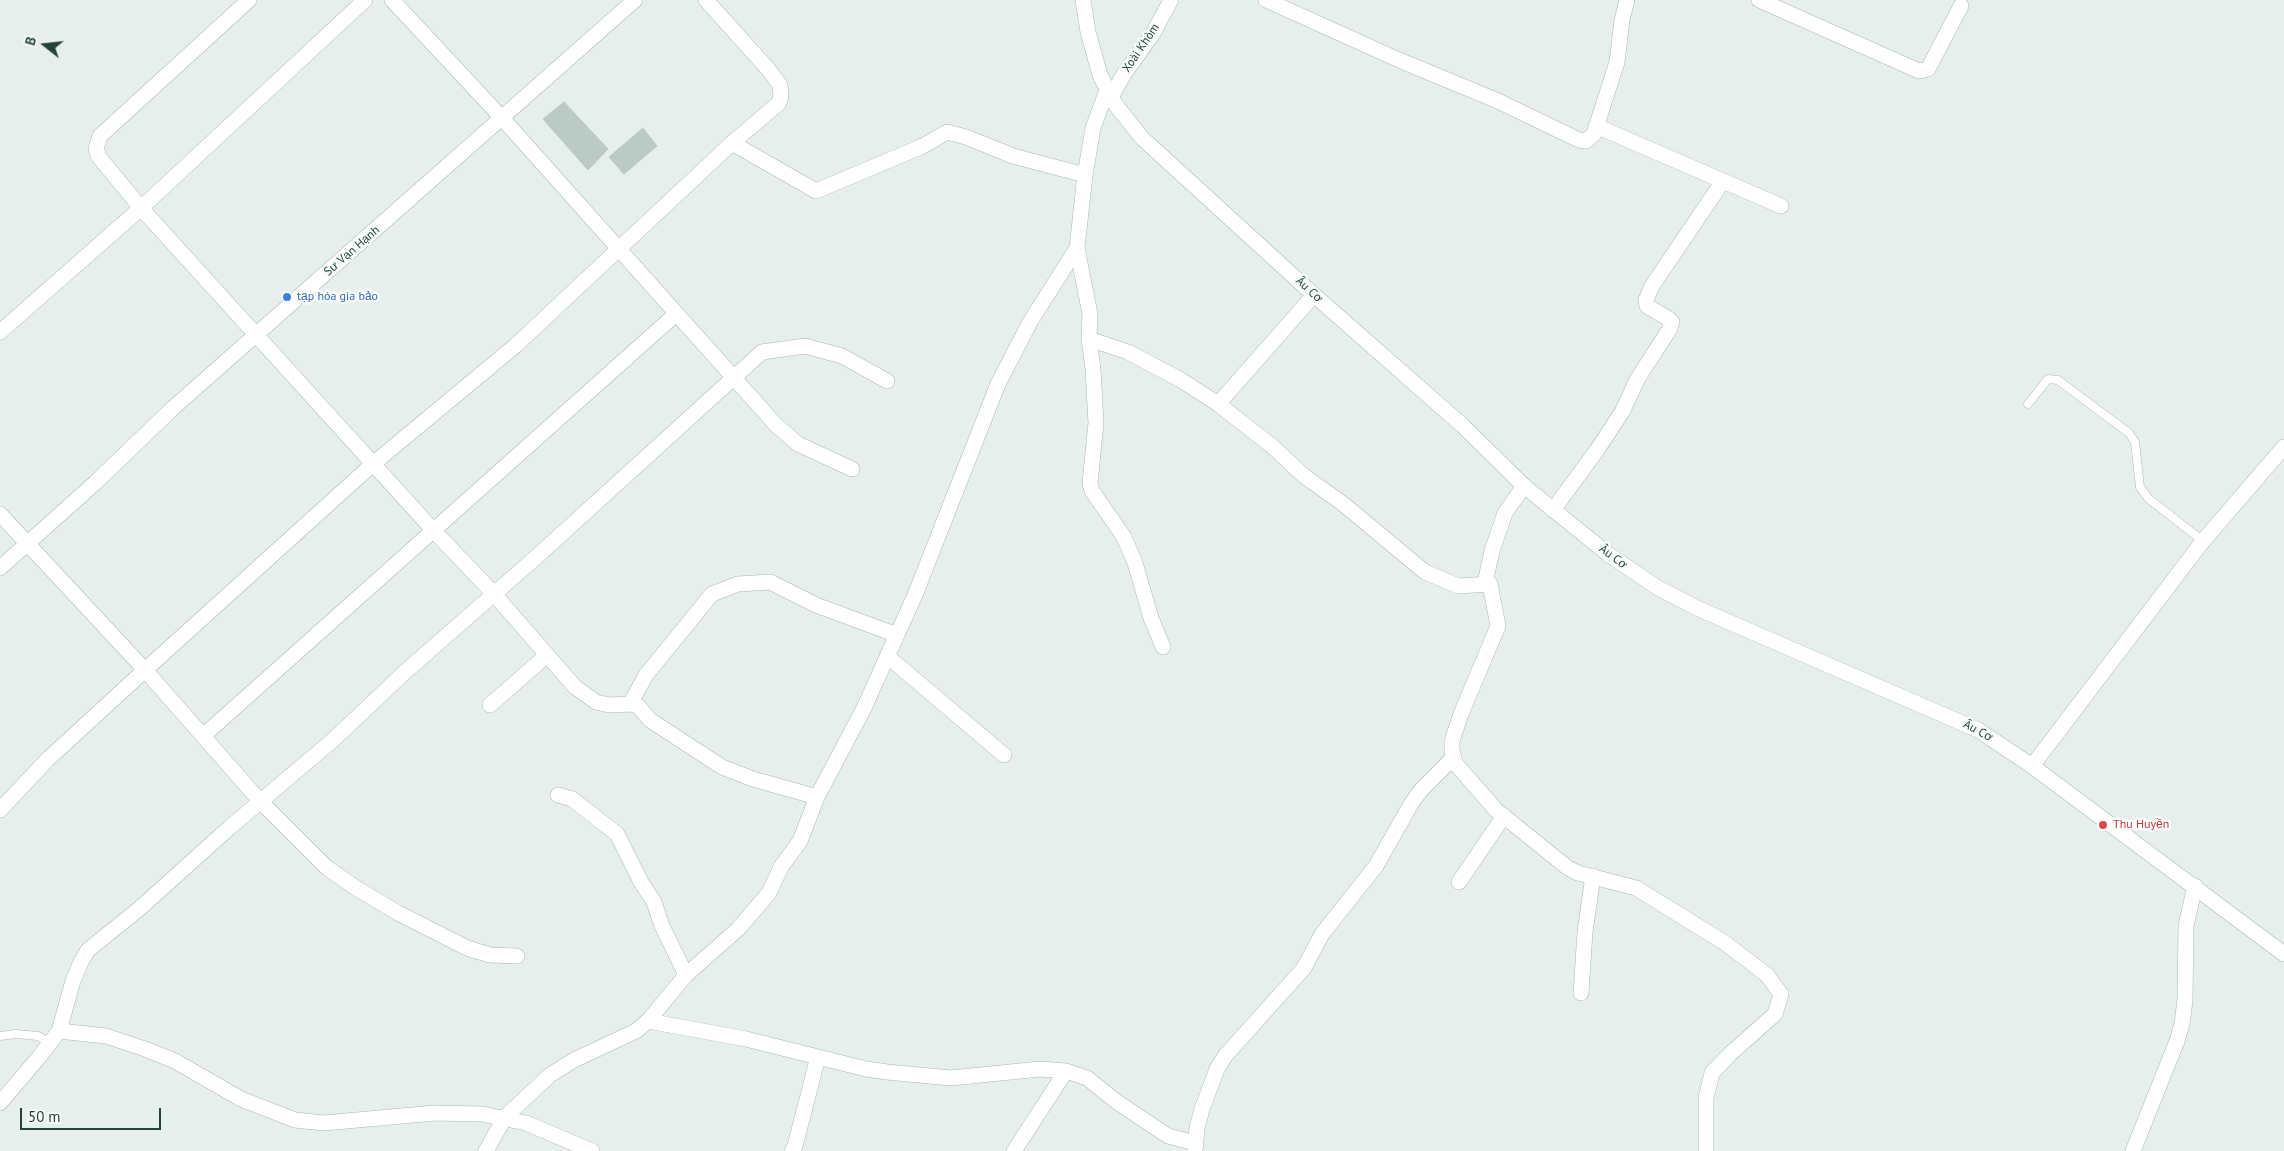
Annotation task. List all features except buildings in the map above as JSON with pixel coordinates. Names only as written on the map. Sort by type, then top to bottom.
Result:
[{"type":"street","points":[[249,0],[100,136],[96,149],[99,157],[141,208],[434,531],[494,594],[574,687],[591,699],[609,705],[630,704],[638,706],[650,720],[670,732],[712,763],[752,779],[817,797]]},
{"type":"street","points":[[0,332],[141,208],[364,0]]},
{"type":"street","points":[[392,0],[502,118],[776,425],[798,444],[852,468]]},
{"type":"street","name":"Sư Vạn Hạnh","points":[[0,568],[173,408],[257,336],[635,0]]},
{"type":"street","points":[[0,810],[46,760],[145,670],[374,464],[515,346],[732,143],[779,103],[780,85],[706,0]]},
{"type":"street","name":"Âu Cơ","points":[[1083,0],[1093,55],[1110,93],[1142,138],[1314,295],[1463,426],[1524,486],[1608,554],[1658,588],[1755,634],[1960,721],[1995,740],[2195,886],[2284,954]]},
{"type":"street","name":"Xoài Khòm","points":[[1077,248],[1085,175],[1093,128],[1110,93],[1152,35],[1171,0]]},
{"type":"street","points":[[1266,0],[1399,60],[1498,100],[1580,140],[1591,138],[1596,126],[1617,62],[1622,20],[1627,0]]},
{"type":"street","points":[[1759,0],[1919,71],[1928,69],[1961,6]]},
{"type":"street","points":[[1596,126],[1782,206]]},
{"type":"street","points":[[732,143],[816,191],[923,146],[947,132],[966,137],[1013,156],[1085,175]]},
{"type":"street","points":[[1553,510],[1622,412],[1638,378],[1669,330],[1672,322],[1669,318],[1647,306],[1646,300],[1652,286],[1723,181]]},
{"type":"street","points":[[1077,248],[1089,308],[1089,339],[1096,423],[1090,483],[1092,491],[1113,519],[1128,546],[1140,577],[1151,618],[1163,647]]},
{"type":"street","points":[[486,1151],[505,1117],[560,1067],[619,1041],[636,1031],[648,1021],[686,975],[732,935],[765,899],[780,867],[800,841],[817,797],[864,708],[933,554],[998,384],[1030,322],[1077,248]]},
{"type":"street","points":[[1218,404],[1314,295]]},
{"type":"street","points":[[202,736],[676,314]]},
{"type":"street","points":[[1089,339],[1128,352],[1181,380],[1218,404],[1272,446],[1304,476],[1342,503],[1425,572],[1458,586],[1485,583],[1492,587],[1498,626],[1461,714],[1452,741],[1453,758],[1467,778],[1504,816],[1568,868],[1636,888],[1709,933],[1767,975],[1781,994],[1775,1014],[1730,1054],[1712,1073],[1706,1098],[1706,1151]]},
{"type":"street","points":[[0,1103],[54,1037],[73,981],[88,950],[152,898],[260,801],[333,740],[405,672],[762,352],[805,346],[842,356],[887,381]]},
{"type":"street","points":[[2032,766],[2204,541],[2284,447]]},
{"type":"street","points":[[1485,583],[1492,551],[1505,513],[1524,486]]},
{"type":"street","points":[[0,514],[145,670],[260,801],[326,867],[356,888],[398,913],[467,948],[490,955],[517,956]]},
{"type":"street","points":[[630,704],[646,675],[712,594],[738,584],[770,582],[816,604],[897,635]]},
{"type":"street","points":[[490,705],[546,656]]},
{"type":"street","points":[[887,656],[1004,754]]},
{"type":"street","points":[[648,1021],[746,1039],[866,1069],[951,1078],[1040,1069],[1066,1071],[1087,1078],[1117,1102],[1168,1136],[1195,1147],[1202,1109],[1217,1068],[1225,1056],[1304,968],[1318,940],[1376,866],[1411,804],[1421,790],[1453,758]]},
{"type":"street","points":[[558,795],[572,799],[617,834],[641,882],[654,902],[662,926],[686,975]]},
{"type":"street","points":[[1459,882],[1504,816]]},
{"type":"street","points":[[1580,993],[1585,932],[1594,876]]},
{"type":"street","points":[[2133,1151],[2178,1041],[2182,1024],[2185,1000],[2186,926],[2195,886]]},
{"type":"street","points":[[54,1037],[106,1036],[146,1049],[175,1061],[241,1099],[295,1120],[324,1123],[435,1112],[482,1114],[505,1117],[552,1133],[592,1151]]},
{"type":"street","points":[[792,1151],[795,1146],[818,1057]]},
{"type":"street","points":[[1014,1151],[1066,1071]]},
{"type":"lane","points":[[2028,404],[2048,379],[2058,380],[2129,433],[2135,442],[2136,466],[2140,488],[2148,499],[2204,541]]},
{"type":"lane","points":[[0,1036],[16,1034],[54,1037]]},
{"type":"place","name":"tạp hóa gia bảo","points":[[287,297]]},
{"type":"place","name":"Thu Huyền","points":[[2103,825]]}]
